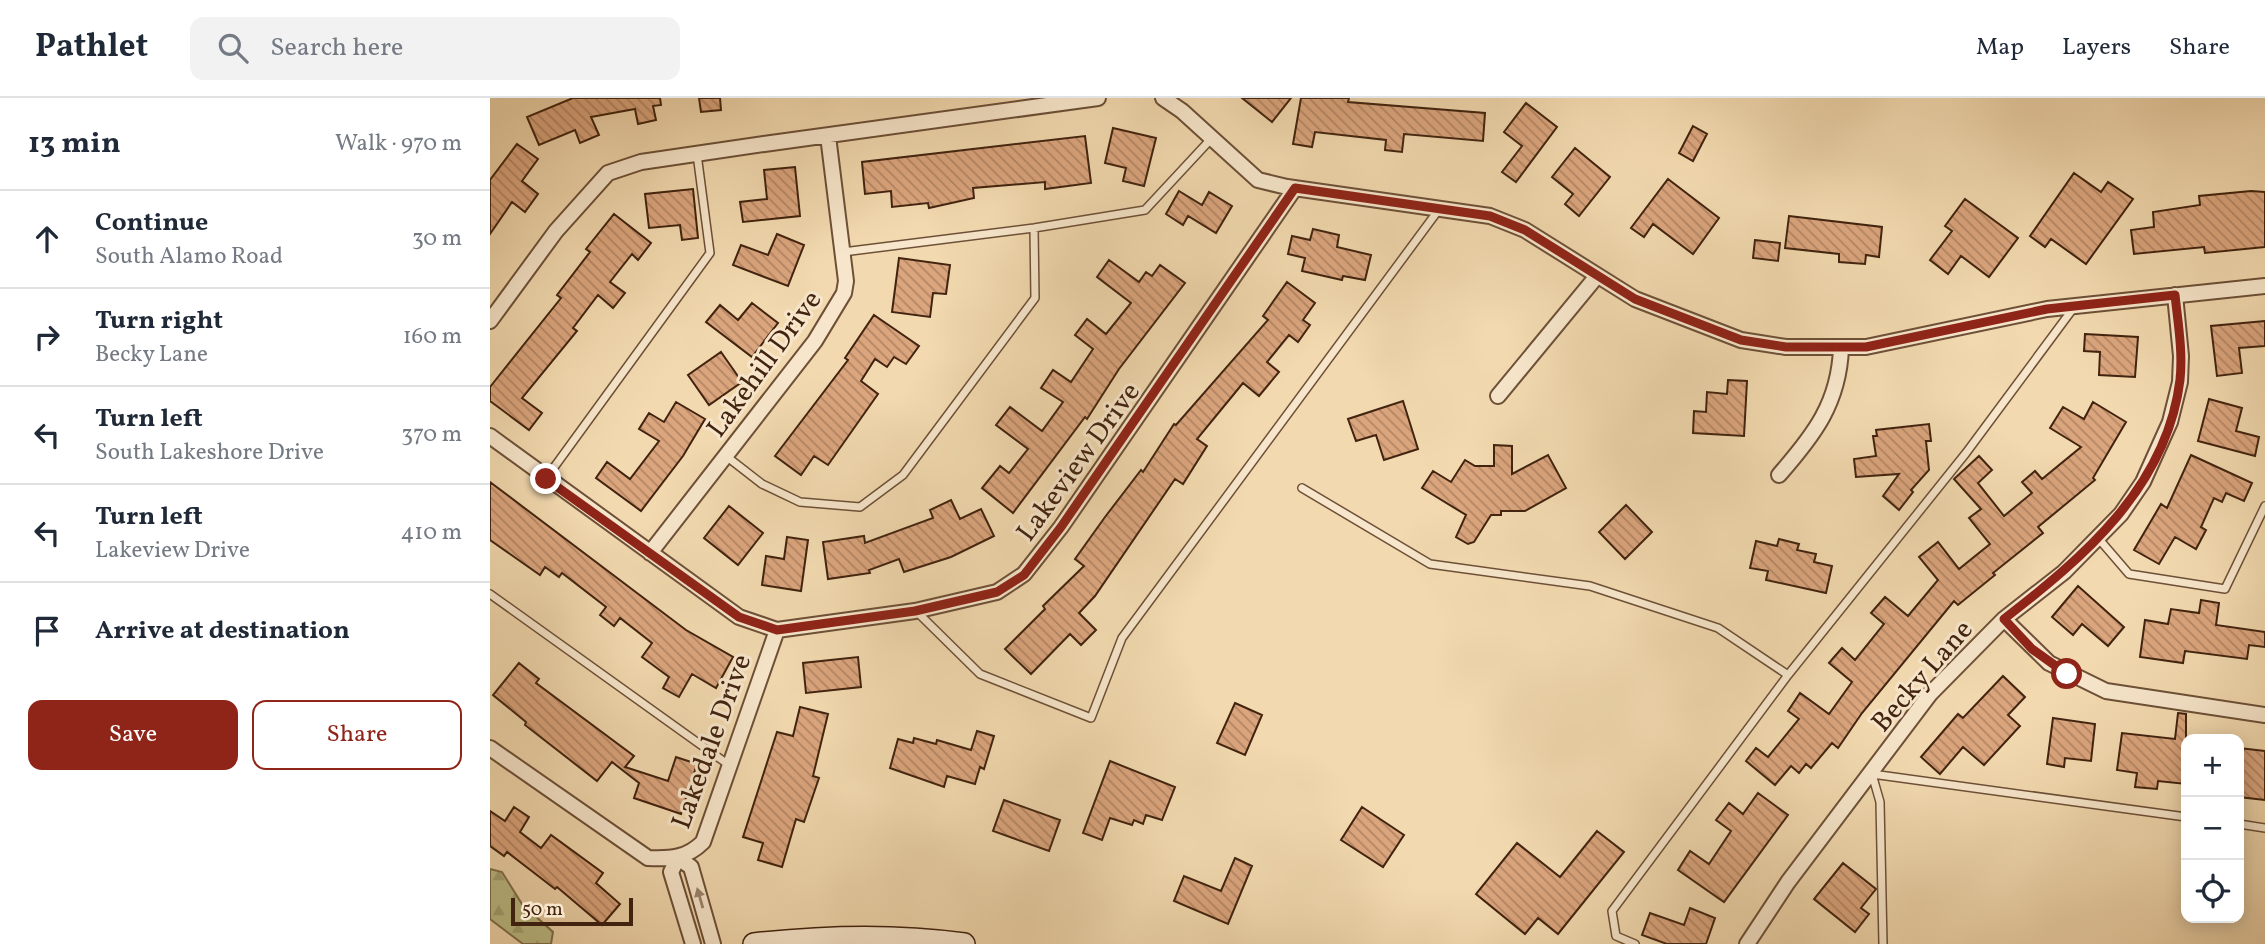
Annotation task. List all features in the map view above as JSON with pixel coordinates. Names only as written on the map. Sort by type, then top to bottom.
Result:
[{"type":"main road","points":[[754,944],[808,938],[906,936],[964,944]]},
{"type":"street","points":[[490,321],[556,231],[608,173],[641,162],[1098,98]]},
{"type":"street","points":[[1163,98],[1182,111],[1258,180],[1295,188],[1490,216],[1525,230],[1647,304],[1741,340],[1786,347],[1866,347],[2075,306],[2265,286]]},
{"type":"street","name":"Lakehill Drive","points":[[650,553],[815,341],[844,293],[842,252],[828,136]]},
{"type":"street","name":"Lakeview Drive","points":[[490,436],[739,617],[777,630],[915,611],[997,592],[1024,575],[1161,386],[1295,188]]},
{"type":"street","points":[[1498,396],[1597,276]]},
{"type":"street","name":"Becky Lane","points":[[1747,944],[1788,881],[1872,774],[1930,694],[2004,619],[2064,572],[2121,514],[2143,482],[2170,422],[2180,382],[2181,356],[2175,295]]},
{"type":"street","points":[[1779,475],[1817,428],[1826,411],[1840,377],[1841,348]]},
{"type":"street","points":[[2004,619],[2049,663],[2106,691],[2265,715]]},
{"type":"street","name":"Lakedale Drive","points":[[693,944],[671,872],[678,858],[693,852],[703,842],[777,630]]},
{"type":"street","points":[[490,748],[648,859],[678,858]]},
{"type":"street","name":"Lakedale Drive","points":[[678,858],[691,867],[713,944]]},
{"type":"lane","points":[[842,252],[1034,228],[1145,209],[1211,139]]},
{"type":"lane","points":[[546,479],[710,253],[697,154]]},
{"type":"lane","points":[[915,611],[980,674],[1091,718],[1122,638],[1440,208]]},
{"type":"lane","points":[[726,456],[761,484],[800,502],[860,507],[903,475],[1035,298],[1034,228]]},
{"type":"lane","points":[[1636,944],[1616,936],[1612,911],[1788,675],[1966,453],[2075,306]]},
{"type":"lane","points":[[1302,488],[1430,564],[1590,586],[1718,628],[1788,675]]},
{"type":"lane","points":[[2098,537],[2129,574],[2225,589],[2265,506]]},
{"type":"lane","points":[[490,594],[730,766]]},
{"type":"lane","points":[[1883,944],[1880,802],[1872,774],[2181,816]]},
{"type":"lane","points":[[2244,825],[2265,828]]},
{"type":"green space","points":[[490,869],[502,872],[522,904],[553,932],[551,944],[523,944],[490,919]]},
{"type":"building","points":[[573,98],[660,98],[661,105],[653,106],[656,120],[638,124],[635,109],[591,117],[599,135],[580,143],[575,130],[539,145],[527,117]]},
{"type":"building","points":[[699,98],[720,98],[721,110],[701,112]]},
{"type":"building","points":[[1242,98],[1291,98],[1272,122]]},
{"type":"building","points":[[1301,98],[1349,98],[1348,102],[1485,113],[1483,141],[1404,134],[1402,152],[1385,150],[1386,140],[1315,132],[1312,147],[1293,144]]},
{"type":"building","points":[[1526,103],[1557,127],[1516,182],[1502,172],[1522,146],[1504,132]]},
{"type":"building","points":[[1693,126],[1707,134],[1693,161],[1679,153]]},
{"type":"building","points":[[1113,128],[1156,138],[1144,186],[1123,181],[1126,168],[1105,163]]},
{"type":"building","points":[[1085,136],[1091,183],[1045,189],[1045,182],[973,188],[974,198],[929,208],[928,203],[892,207],[891,191],[865,194],[862,162]]},
{"type":"building","points":[[517,144],[538,159],[522,181],[538,194],[525,212],[512,202],[490,234],[490,180]]},
{"type":"building","points":[[1575,148],[1610,177],[1579,216],[1565,204],[1573,194],[1552,177]]},
{"type":"building","points":[[795,167],[800,216],[743,222],[740,202],[767,199],[764,170]]},
{"type":"building","points":[[2074,173],[2101,192],[2108,182],[2133,199],[2086,264],[2051,239],[2045,247],[2030,236]]},
{"type":"building","points":[[1668,179],[1719,218],[1693,254],[1653,224],[1644,237],[1631,228]]},
{"type":"building","points":[[693,189],[698,238],[682,240],[680,225],[649,228],[645,194]]},
{"type":"building","points":[[1179,191],[1202,205],[1209,192],[1232,206],[1216,233],[1188,216],[1183,225],[1166,214]]},
{"type":"building","points":[[2265,192],[2265,247],[2205,253],[2204,247],[2134,254],[2131,230],[2154,227],[2153,212],[2200,205],[2199,196]]},
{"type":"building","points":[[1965,199],[2018,238],[1989,277],[1961,256],[1948,274],[1930,260],[1952,231],[1945,226]]},
{"type":"building","points":[[614,214],[651,243],[638,260],[632,254],[610,282],[625,293],[613,308],[598,295],[573,328],[577,331],[522,398],[542,413],[529,430],[490,401],[490,387],[561,298],[557,295],[590,252],[586,249]]},
{"type":"building","points":[[1789,216],[1882,227],[1879,257],[1866,255],[1865,264],[1839,262],[1839,254],[1785,248]]},
{"type":"building","points":[[1313,229],[1339,235],[1337,247],[1371,255],[1365,280],[1343,276],[1342,280],[1302,271],[1305,258],[1288,254],[1292,236],[1310,240]]},
{"type":"building","points":[[777,234],[804,245],[788,286],[733,265],[741,245],[768,255]]},
{"type":"building","points":[[1755,240],[1780,243],[1778,261],[1753,258]]},
{"type":"building","points":[[899,258],[950,265],[946,294],[933,293],[930,317],[892,312]]},
{"type":"building","points":[[1109,260],[1139,282],[1146,272],[1152,276],[1160,265],[1185,283],[1119,369],[1087,419],[1085,417],[1013,513],[982,488],[1000,466],[1009,473],[1028,449],[996,425],[1010,407],[1042,431],[1063,402],[1041,388],[1053,370],[1071,382],[1093,349],[1075,335],[1087,319],[1106,334],[1131,303],[1097,277]]},
{"type":"building","points":[[1287,282],[1315,303],[1303,320],[1310,325],[1298,342],[1289,335],[1267,362],[1279,372],[1259,396],[1243,383],[1197,439],[1207,446],[1183,484],[1175,479],[1095,596],[1079,613],[1096,630],[1081,645],[1070,634],[1031,674],[1005,649],[1045,609],[1043,606],[1084,566],[1075,559],[1105,517],[1141,470],[1143,472],[1174,424],[1176,425],[1268,320],[1263,316]]},
{"type":"building","points":[[752,303],[778,323],[752,357],[706,322],[720,305],[738,320]]},
{"type":"building","points":[[874,315],[919,346],[906,364],[894,357],[887,367],[875,359],[861,381],[878,394],[828,465],[814,456],[801,475],[775,456],[848,360],[845,358]]},
{"type":"building","points":[[2265,321],[2265,346],[2239,348],[2242,373],[2217,376],[2211,326]]},
{"type":"building","points":[[2085,334],[2138,337],[2135,377],[2099,375],[2100,352],[2084,351]]},
{"type":"building","points":[[721,352],[742,382],[709,405],[688,375]]},
{"type":"building","points":[[1728,380],[1747,381],[1744,436],[1693,433],[1694,411],[1706,412],[1707,392],[1727,394]]},
{"type":"building","points":[[2209,399],[2242,408],[2236,431],[2259,437],[2255,456],[2198,441]]},
{"type":"building","points":[[1403,401],[1418,449],[1384,460],[1376,435],[1356,441],[1348,419]]},
{"type":"building","points":[[676,402],[705,419],[683,456],[641,511],[596,478],[607,462],[630,479],[659,441],[639,429],[649,413],[664,422]]},
{"type":"building","points":[[2093,402],[2126,422],[2093,478],[2095,480],[2038,527],[2043,533],[1993,573],[1995,575],[1958,605],[1954,601],[1862,713],[1838,748],[1832,743],[1811,768],[1806,764],[1799,773],[1791,766],[1775,785],[1746,761],[1756,748],[1768,757],[1799,719],[1788,711],[1800,693],[1829,714],[1852,682],[1829,663],[1842,648],[1855,660],[1884,624],[1871,613],[1885,597],[1908,616],[1938,580],[1919,557],[1938,542],[1959,569],[1990,544],[1969,518],[1981,509],[1954,479],[1979,456],[1992,470],[1978,483],[2004,516],[2032,493],[2022,482],[2035,471],[2042,479],[2081,447],[2050,428],[2063,407],[2084,419]]},
{"type":"building","points":[[1929,424],[1931,441],[1926,441],[1929,470],[1911,490],[1913,492],[1899,510],[1883,496],[1899,474],[1856,477],[1854,459],[1876,456],[1873,436],[1877,436],[1876,430]]},
{"type":"building","points":[[1494,445],[1512,446],[1512,474],[1548,455],[1566,488],[1525,511],[1501,511],[1501,515],[1491,515],[1474,542],[1468,544],[1456,537],[1466,515],[1422,488],[1433,471],[1451,482],[1465,460],[1475,466],[1494,466]]},
{"type":"building","points":[[2191,455],[2252,483],[2244,501],[2226,493],[2222,502],[2214,498],[2201,527],[2206,530],[2196,549],[2175,537],[2159,564],[2134,550],[2161,504],[2167,508]]},
{"type":"building","points":[[490,482],[686,630],[733,657],[716,688],[692,674],[679,697],[663,688],[669,677],[642,657],[652,643],[620,618],[614,626],[600,615],[606,607],[562,573],[559,577],[545,567],[540,575],[490,540]]},
{"type":"building","points":[[951,500],[960,519],[981,509],[994,536],[951,557],[904,572],[899,559],[869,570],[870,573],[828,579],[823,542],[864,536],[865,543],[933,518],[930,510]]},
{"type":"building","points":[[1626,505],[1652,532],[1625,559],[1599,532]]},
{"type":"building","points":[[729,506],[763,533],[738,565],[704,538]]},
{"type":"building","points":[[787,537],[808,540],[801,591],[762,585],[766,556],[784,559]]},
{"type":"building","points":[[1779,539],[1799,544],[1797,550],[1816,554],[1814,562],[1832,566],[1826,593],[1766,580],[1768,571],[1750,568],[1756,541],[1777,546]]},
{"type":"building","points":[[2078,586],[2124,627],[2108,646],[2082,624],[2073,635],[2052,617]]},
{"type":"building","points":[[2201,600],[2219,603],[2216,625],[2265,632],[2265,647],[2249,645],[2247,659],[2185,651],[2183,663],[2140,657],[2145,620],[2168,624],[2171,609],[2199,613]]},
{"type":"building","points":[[858,657],[861,687],[806,693],[803,663]]},
{"type":"building","points":[[519,663],[539,679],[536,683],[634,756],[625,767],[668,781],[676,757],[697,764],[681,814],[634,798],[639,783],[612,762],[597,781],[525,725],[526,722],[493,695]]},
{"type":"building","points":[[2003,676],[2025,697],[2008,715],[2020,726],[1984,765],[1963,747],[1940,774],[1921,757],[1958,714],[1963,718]]},
{"type":"building","points":[[1235,703],[1262,715],[1245,755],[1217,743]]},
{"type":"building","points":[[800,707],[828,714],[813,776],[819,778],[804,822],[796,819],[782,867],[758,860],[763,843],[743,837],[777,732],[793,736]]},
{"type":"building","points":[[2178,713],[2186,714],[2186,734],[2181,734],[2181,783],[2158,781],[2157,789],[2135,787],[2137,773],[2117,770],[2122,733],[2175,739]]},
{"type":"building","points":[[2053,718],[2095,724],[2091,761],[2065,758],[2064,767],[2047,764]]},
{"type":"building","points":[[977,731],[994,736],[984,769],[980,767],[975,784],[947,776],[944,787],[890,768],[898,739],[913,743],[914,738],[936,744],[937,740],[971,750]]},
{"type":"building","points":[[2244,749],[2265,751],[2265,800],[2244,798]]},
{"type":"building","points":[[1110,761],[1175,787],[1162,820],[1146,815],[1143,824],[1134,820],[1132,825],[1110,818],[1102,840],[1083,833]]},
{"type":"building","points":[[1758,793],[1788,815],[1724,902],[1678,870],[1690,851],[1709,864],[1731,831],[1716,820],[1729,803],[1743,814]]},
{"type":"building","points":[[1004,800],[1060,820],[1049,851],[993,831]]},
{"type":"building","points":[[514,807],[529,817],[520,832],[541,848],[551,835],[603,873],[596,883],[620,904],[602,925],[557,887],[555,889],[507,852],[504,856],[490,846],[490,811],[505,821]]},
{"type":"building","points":[[1362,807],[1404,835],[1383,867],[1341,840]]},
{"type":"building","points":[[1597,831],[1624,852],[1558,934],[1538,918],[1525,934],[1476,894],[1517,843],[1560,877]]},
{"type":"building","points":[[1235,858],[1252,866],[1228,924],[1174,901],[1184,876],[1221,891]]},
{"type":"building","points":[[1843,863],[1876,889],[1861,908],[1869,914],[1855,932],[1814,899]]},
{"type":"building","points":[[1690,908],[1715,918],[1706,944],[1667,944],[1642,935],[1650,913],[1684,925]]},
{"type":"route","points":[[546,479],[739,617],[763,628],[777,630],[915,611],[997,592],[1024,575],[1061,527],[1161,386],[1295,188],[1490,216],[1525,230],[1635,299],[1685,321],[1741,340],[1786,347],[1866,347],[2047,309],[2175,295],[2181,356],[2180,382],[2170,422],[2143,482],[2121,514],[2064,572],[2004,619],[2032,649],[2067,674]]}]
